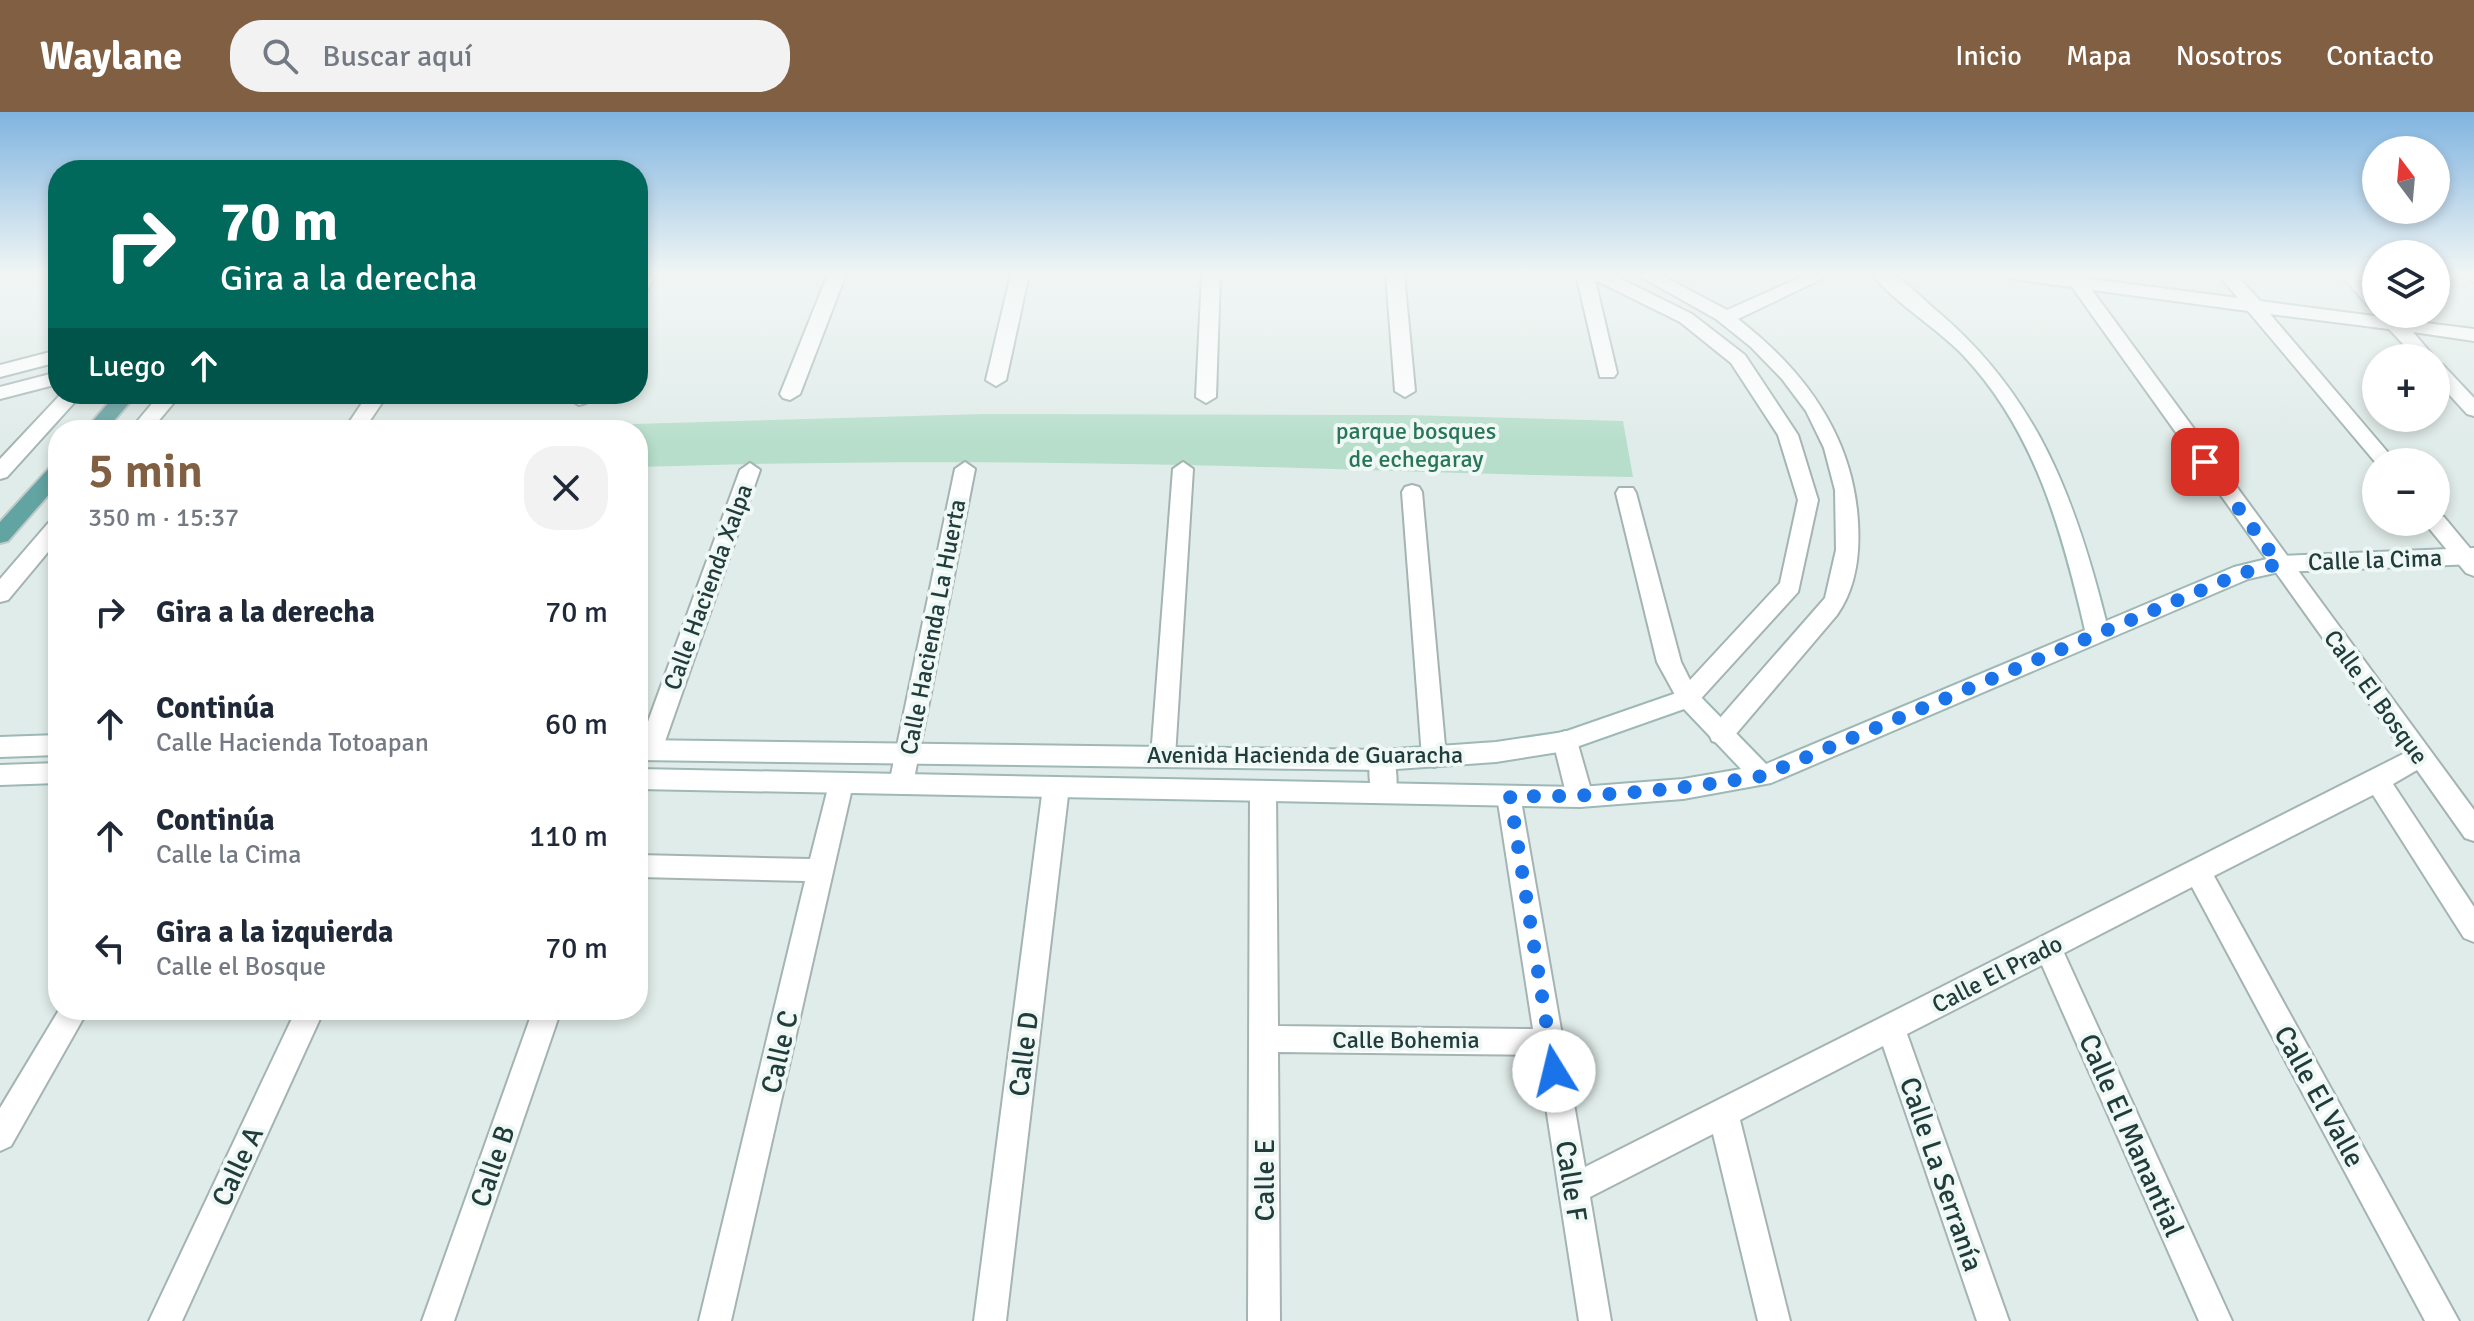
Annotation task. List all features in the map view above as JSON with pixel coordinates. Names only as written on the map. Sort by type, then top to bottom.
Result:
[{"type":"main road","points":[[104,420],[118,404]]},
{"type":"main road","points":[[0,536],[48,482]]},
{"type":"street","points":[[790,394],[815,330]]},
{"type":"street","points":[[996,380],[1007,330]]},
{"type":"street","points":[[1206,397],[1209,330]]},
{"type":"street","points":[[1400,330],[1405,391]]},
{"type":"street","points":[[1598,330],[1607,373]]},
{"type":"street","name":"Avenida Hacienda de Guaracha","points":[[648,750],[1382,760],[1496,752],[1565,741],[1688,698],[1790,586],[1808,500],[1788,435],[1738,359],[1702,330]]},
{"type":"street","points":[[1721,734],[1836,599],[1847,557],[1850,502],[1839,458],[1820,416],[1759,344],[1743,330]]},
{"type":"street","points":[[1946,330],[1992,376],[2028,427],[2049,468],[2074,534],[2098,636]]},
{"type":"street","points":[[2112,330],[2279,564]]},
{"type":"street","points":[[2276,330],[2374,448]]},
{"type":"street","points":[[2450,330],[2474,335]]},
{"type":"street","points":[[0,371],[48,359]]},
{"type":"street","points":[[0,393],[48,381]]},
{"type":"street","points":[[2450,384],[2474,410]]},
{"type":"street","points":[[0,472],[63,404]]},
{"type":"street","points":[[149,420],[162,404]]},
{"type":"street","name":"Calle Hacienda La Huerta","points":[[901,784],[965,469]]},
{"type":"street","points":[[1163,757],[1183,469]]},
{"type":"street","name":"Calle Hacienda Xalpa","points":[[648,739],[750,470]]},
{"type":"street","points":[[1412,492],[1434,757]]},
{"type":"street","points":[[1626,493],[1669,662],[1688,698],[1762,776]]},
{"type":"street","points":[[2449,536],[2471,560]]},
{"type":"street","points":[[0,594],[48,538]]},
{"type":"street","name":"Calle la Cima","points":[[1762,776],[2242,573],[2279,564],[2471,560]]},
{"type":"street","name":"Calle El Bosque","points":[[2279,564],[2474,830]]},
{"type":"street","points":[[1565,741],[1580,797]]},
{"type":"street","points":[[0,747],[48,745]]},
{"type":"street","name":"Calle El Prado","points":[[1573,1189],[2377,781],[2420,756]]},
{"type":"street","points":[[1382,760],[1384,793]]},
{"type":"street","points":[[0,775],[48,773]]},
{"type":"street","name":"Avenida Hacienda de Guaracha","points":[[648,779],[1580,797],[1683,789],[1762,776]]},
{"type":"street","name":"Calle El Bosque","points":[[2377,781],[2474,930]]},
{"type":"street","name":"Calle C","points":[[715,1321],[841,784]]},
{"type":"street","name":"Calle D","points":[[990,1321],[1056,787]]},
{"type":"street","name":"Calle E","points":[[1263,791],[1264,1321]]},
{"type":"street","name":"Calle F","points":[[1510,796],[1595,1321]]},
{"type":"street","points":[[648,866],[821,870]]},
{"type":"street","name":"Calle El Valle","points":[[2197,871],[2443,1321]]},
{"type":"street","name":"Calle El Manantial","points":[[2048,948],[2216,1321]]},
{"type":"street","points":[[0,1136],[68,1020]]},
{"type":"street","name":"Calle A","points":[[165,1321],[305,1020]]},
{"type":"street","name":"Calle B","points":[[438,1321],[543,1020]]},
{"type":"street","name":"Calle La Serranía","points":[[1891,1028],[1993,1321]]},
{"type":"street","name":"Calle Bohemia","points":[[1263,1039],[1549,1042]]},
{"type":"street","points":[[1723,1113],[1774,1321]]},
{"type":"green space","name":"parque bosques de echegaray","points":[[984,414],[1407,415],[1623,421],[1633,477],[1048,463],[648,467],[648,424]]},
{"type":"route","points":[[1554,1071],[1510,796],[1580,797],[1683,789],[1762,776],[2242,573],[2279,564],[2205,462]]}]
